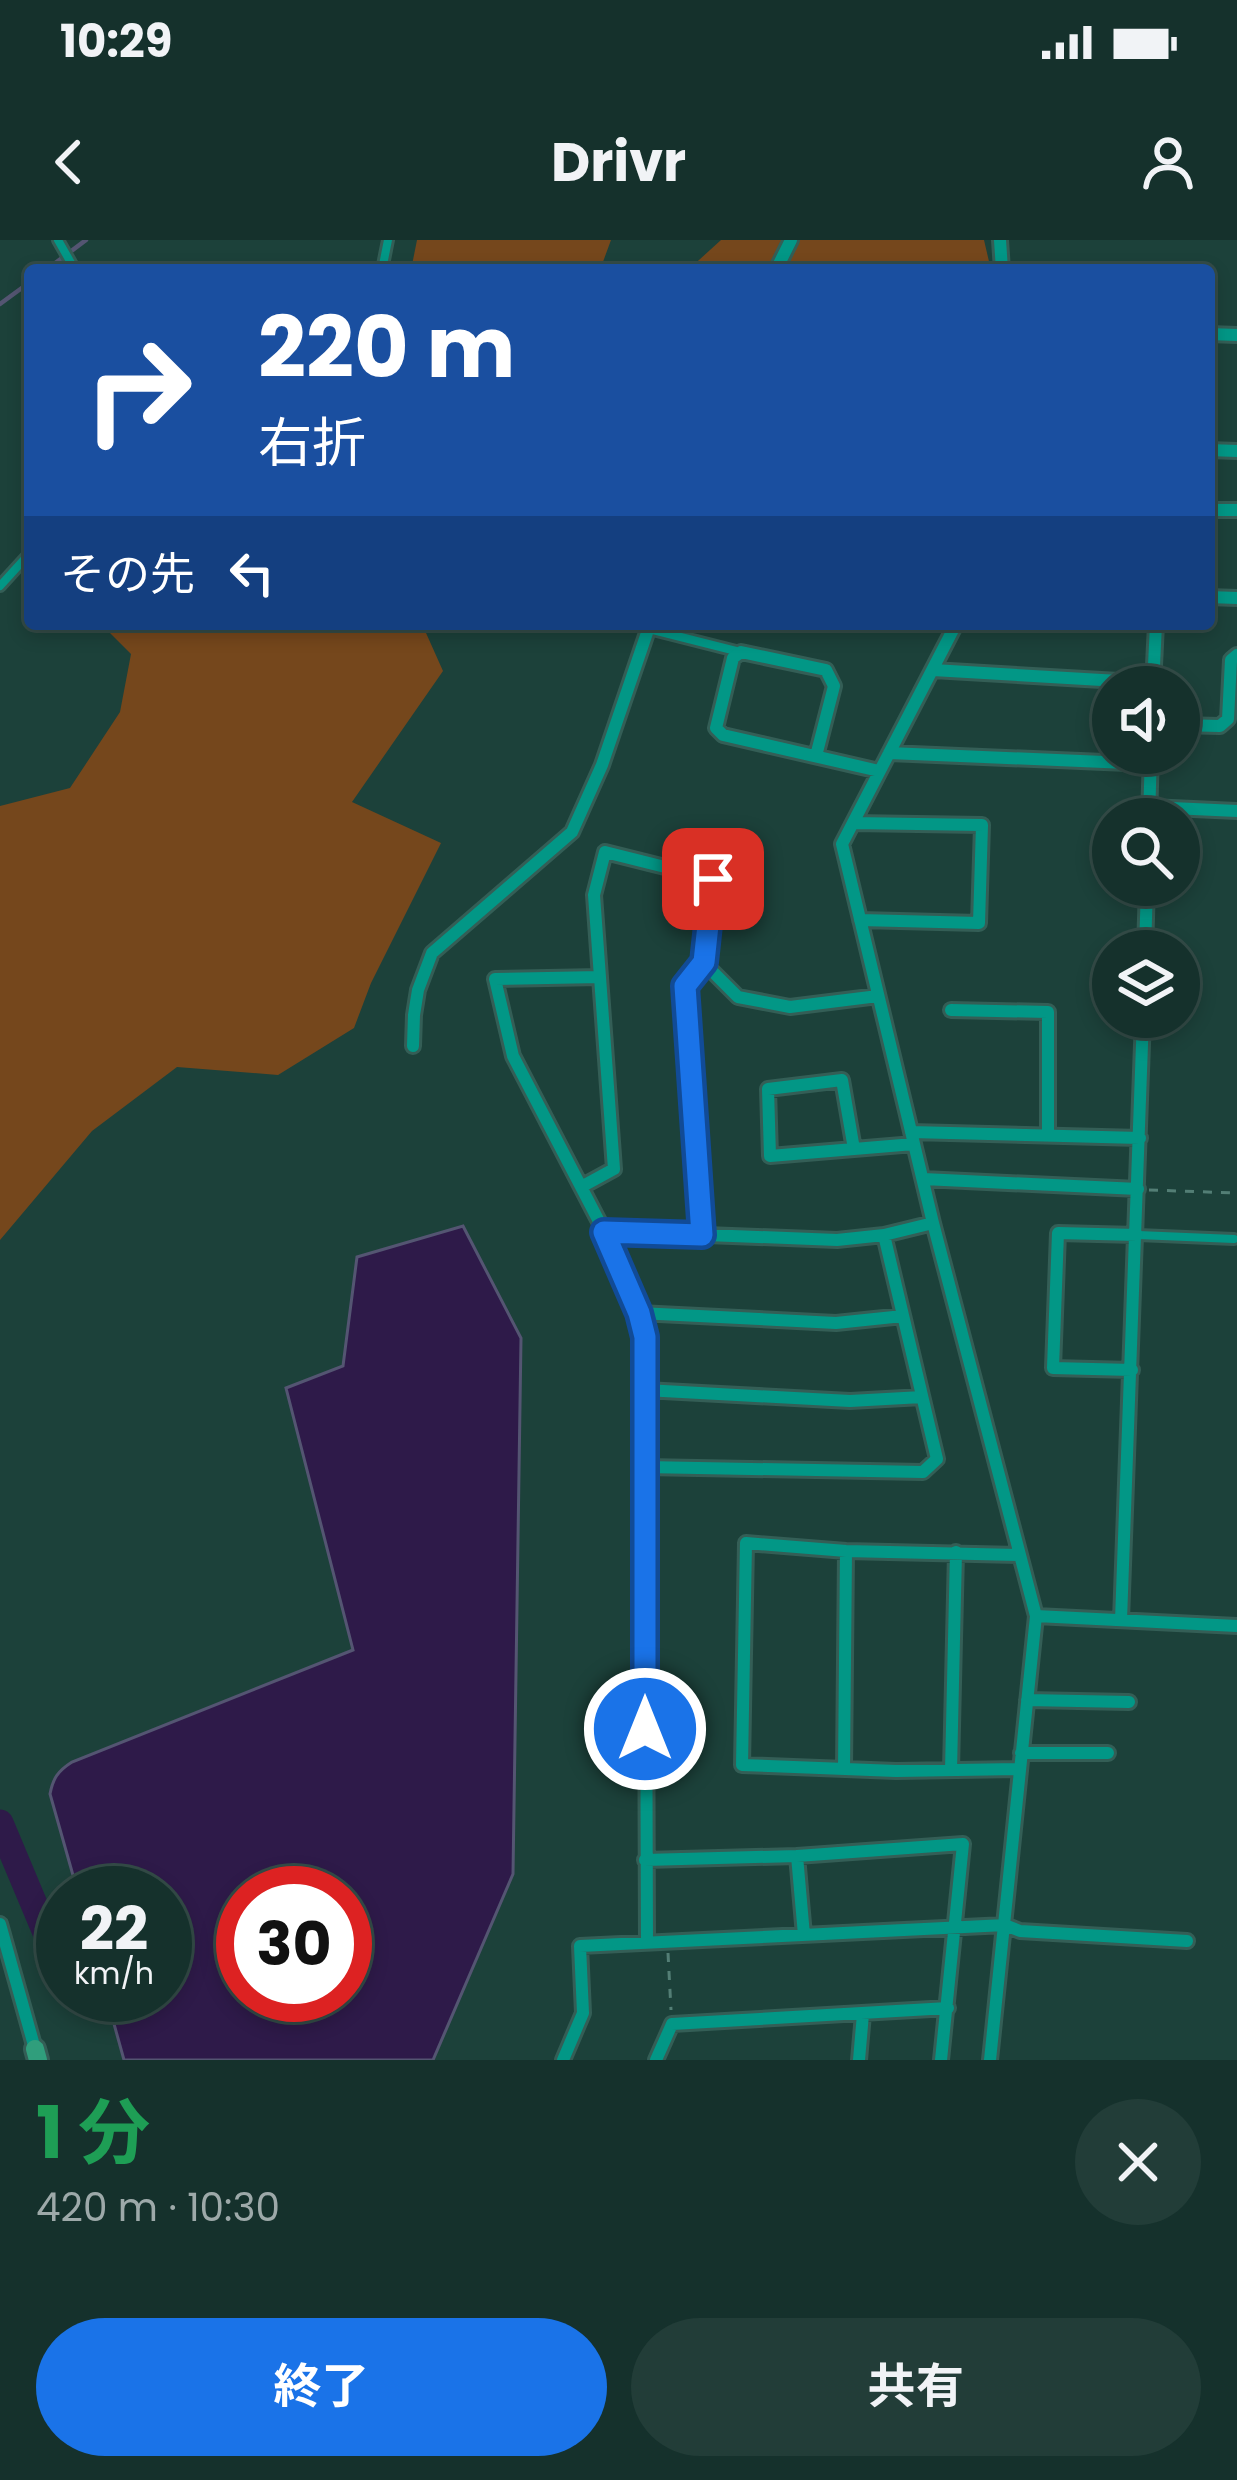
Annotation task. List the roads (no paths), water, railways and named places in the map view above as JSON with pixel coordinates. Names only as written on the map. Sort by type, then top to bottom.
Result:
[{"type":"street","points":[[413,1046],[418,990],[432,953],[572,832],[602,765],[648,630]]},
{"type":"street","points":[[953,630],[842,844],[933,1223],[1036,1616],[990,2060]]},
{"type":"street","points":[[1154,666],[1156,630]]},
{"type":"street","points":[[816,756],[834,686],[826,670],[741,652],[733,658],[716,728],[723,735],[879,771]]},
{"type":"street","points":[[1200,726],[1220,726],[1228,719],[1231,660],[1237,655]]},
{"type":"street","points":[[933,670],[1092,681]]},
{"type":"street","points":[[889,753],[1092,758]]},
{"type":"street","points":[[1200,812],[1237,811]]},
{"type":"street","points":[[853,823],[982,825],[980,923],[860,920]]},
{"type":"street","points":[[581,1186],[614,1169],[594,895],[605,852],[713,879],[704,962],[685,986],[702,1235]]},
{"type":"street","points":[[704,962],[739,997],[790,1006],[878,996]]},
{"type":"street","points":[[600,977],[495,979],[513,1056],[604,1232],[645,1337],[647,1941]]},
{"type":"street","points":[[951,1010],[1048,1012],[1048,1136]]},
{"type":"street","points":[[1121,1620],[1142,1038]]},
{"type":"street","points":[[854,1149],[842,1080],[768,1089],[770,1156],[854,1149],[913,1138],[1140,1138]]},
{"type":"street","points":[[922,1179],[1138,1189]]},
{"type":"street","points":[[604,1232],[837,1240],[933,1223]]},
{"type":"street","points":[[1132,1370],[1053,1368],[1058,1234],[1137,1235]]},
{"type":"street","points":[[646,1467],[923,1472],[937,1459],[884,1235]]},
{"type":"street","points":[[639,1313],[836,1323],[903,1316]]},
{"type":"street","points":[[645,1390],[850,1401],[922,1397]]},
{"type":"street","points":[[1018,1555],[746,1544],[742,1765],[1019,1769]]},
{"type":"street","points":[[844,1769],[846,1550]]},
{"type":"street","points":[[952,1770],[956,1552]]},
{"type":"street","points":[[1036,1616],[1237,1626]]},
{"type":"street","points":[[1027,1700],[1129,1702]]},
{"type":"street","points":[[1021,1753],[1108,1753]]},
{"type":"street","points":[[645,1860],[797,1856],[963,1844],[941,2060]]},
{"type":"street","points":[[797,1856],[804,1935]]},
{"type":"street","points":[[0,1924],[36,2055]]},
{"type":"street","points":[[563,2060],[583,2013],[580,1946],[1005,1925],[1020,1931],[1187,1941]]},
{"type":"street","points":[[656,2060],[672,2024],[948,2008]]},
{"type":"street","points":[[859,2060],[863,2014]]},
{"type":"lane","points":[[0,586],[24,560]]},
{"type":"lane","points":[[660,630],[741,652]]},
{"type":"lane","points":[[1137,1235],[1234,1238]]},
{"type":"waterway","points":[[54,264],[86,240]]},
{"type":"waterway","points":[[0,304],[24,286]]},
{"type":"waterway","points":[[0,1823],[36,1909]]}]
